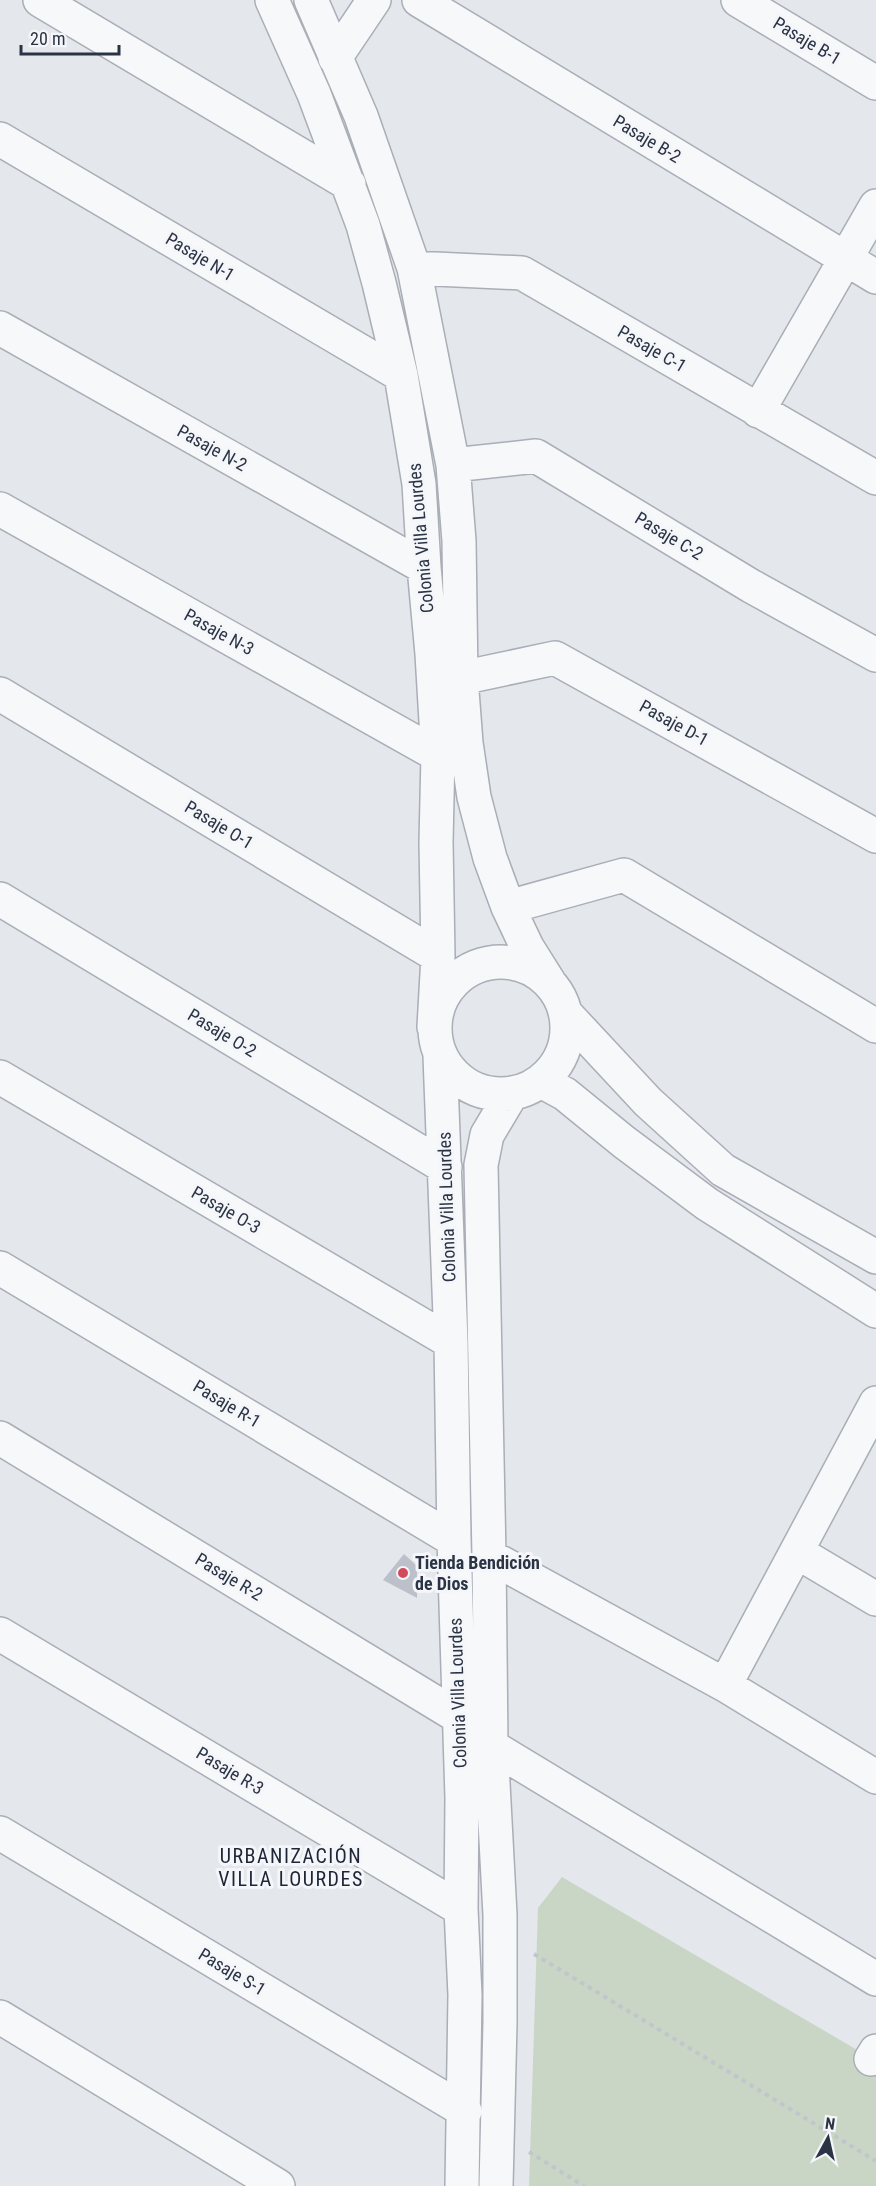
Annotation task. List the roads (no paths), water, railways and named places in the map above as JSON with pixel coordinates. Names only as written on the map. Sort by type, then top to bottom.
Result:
[{"type":"street","points":[[40,0],[349,184]]},
{"type":"street","name":"Colonia Villa Lourdes","points":[[272,0],[314,94],[349,184],[379,283],[401,375],[419,484],[438,755],[437,1042],[445,1167],[451,1342],[462,1798],[461,1909],[465,1995],[465,2111],[462,2186]]},
{"type":"street","name":"Colonia Villa Lourdes","points":[[311,0],[361,116],[414,268],[453,465],[459,540],[461,678],[466,742],[474,797],[490,858],[508,907],[527,947],[549,982]]},
{"type":"street","points":[[335,58],[374,0]]},
{"type":"street","name":"Pasaje B-2","points":[[419,0],[876,277]]},
{"type":"street","name":"Pasaje B-1","points":[[738,0],[876,83]]},
{"type":"street","name":"Pasaje N-1","points":[[0,139],[401,375]]},
{"type":"street","points":[[758,411],[876,206]]},
{"type":"street","name":"Pasaje C-1","points":[[414,268],[522,273],[876,478]]},
{"type":"street","name":"Pasaje N-2","points":[[0,328],[424,567]]},
{"type":"street","name":"Pasaje C-2","points":[[453,465],[536,456],[751,586],[876,655]]},
{"type":"street","name":"Pasaje N-3","points":[[0,509],[438,755]]},
{"type":"street","name":"Pasaje D-1","points":[[461,678],[555,658],[876,836]]},
{"type":"street","name":"Pasaje O-1","points":[[0,694],[438,956]]},
{"type":"street","points":[[508,907],[624,875],[876,1026]]},
{"type":"street","name":"Pasaje O-2","points":[[0,899],[445,1167]]},
{"type":"street","points":[[490,962],[513,963],[534,971],[549,982],[560,997],[566,1014],[567,1033],[563,1051],[554,1067],[541,1081],[527,1089],[512,1093],[496,1094],[478,1090],[463,1082],[450,1071],[437,1042],[438,1005],[450,984],[468,970],[490,962]]},
{"type":"street","points":[[566,1014],[648,1102],[723,1170],[876,1257]]},
{"type":"street","name":"Pasaje O-3","points":[[0,1077],[451,1342]]},
{"type":"street","points":[[541,1081],[565,1094],[624,1142],[707,1204],[872,1301]]},
{"type":"street","name":"Colonia Villa Lourdes","points":[[496,2186],[500,1933],[491,1746],[481,1165],[487,1135],[512,1093]]},
{"type":"street","name":"Pasaje R-1","points":[[0,1268],[454,1540]]},
{"type":"street","points":[[725,1685],[797,1551],[863,1457],[876,1403]]},
{"type":"street","name":"Pasaje R-2","points":[[0,1438],[459,1717]]},
{"type":"street","points":[[797,1551],[876,1599]]},
{"type":"street","points":[[489,1556],[725,1685],[876,1778]]},
{"type":"street","name":"Pasaje R-3","points":[[0,1634],[461,1909]]},
{"type":"street","points":[[491,1746],[876,1979]]},
{"type":"street","name":"Pasaje S-1","points":[[0,1833],[465,2111]]},
{"type":"street","points":[[0,2017],[278,2186]]},
{"type":"place","name":"Tienda Bendición de Dios","points":[[403,1573]]},
{"type":"district","name":"URBANIZACIÓN VILLA LOURDES","points":[[291,1868]]}]
